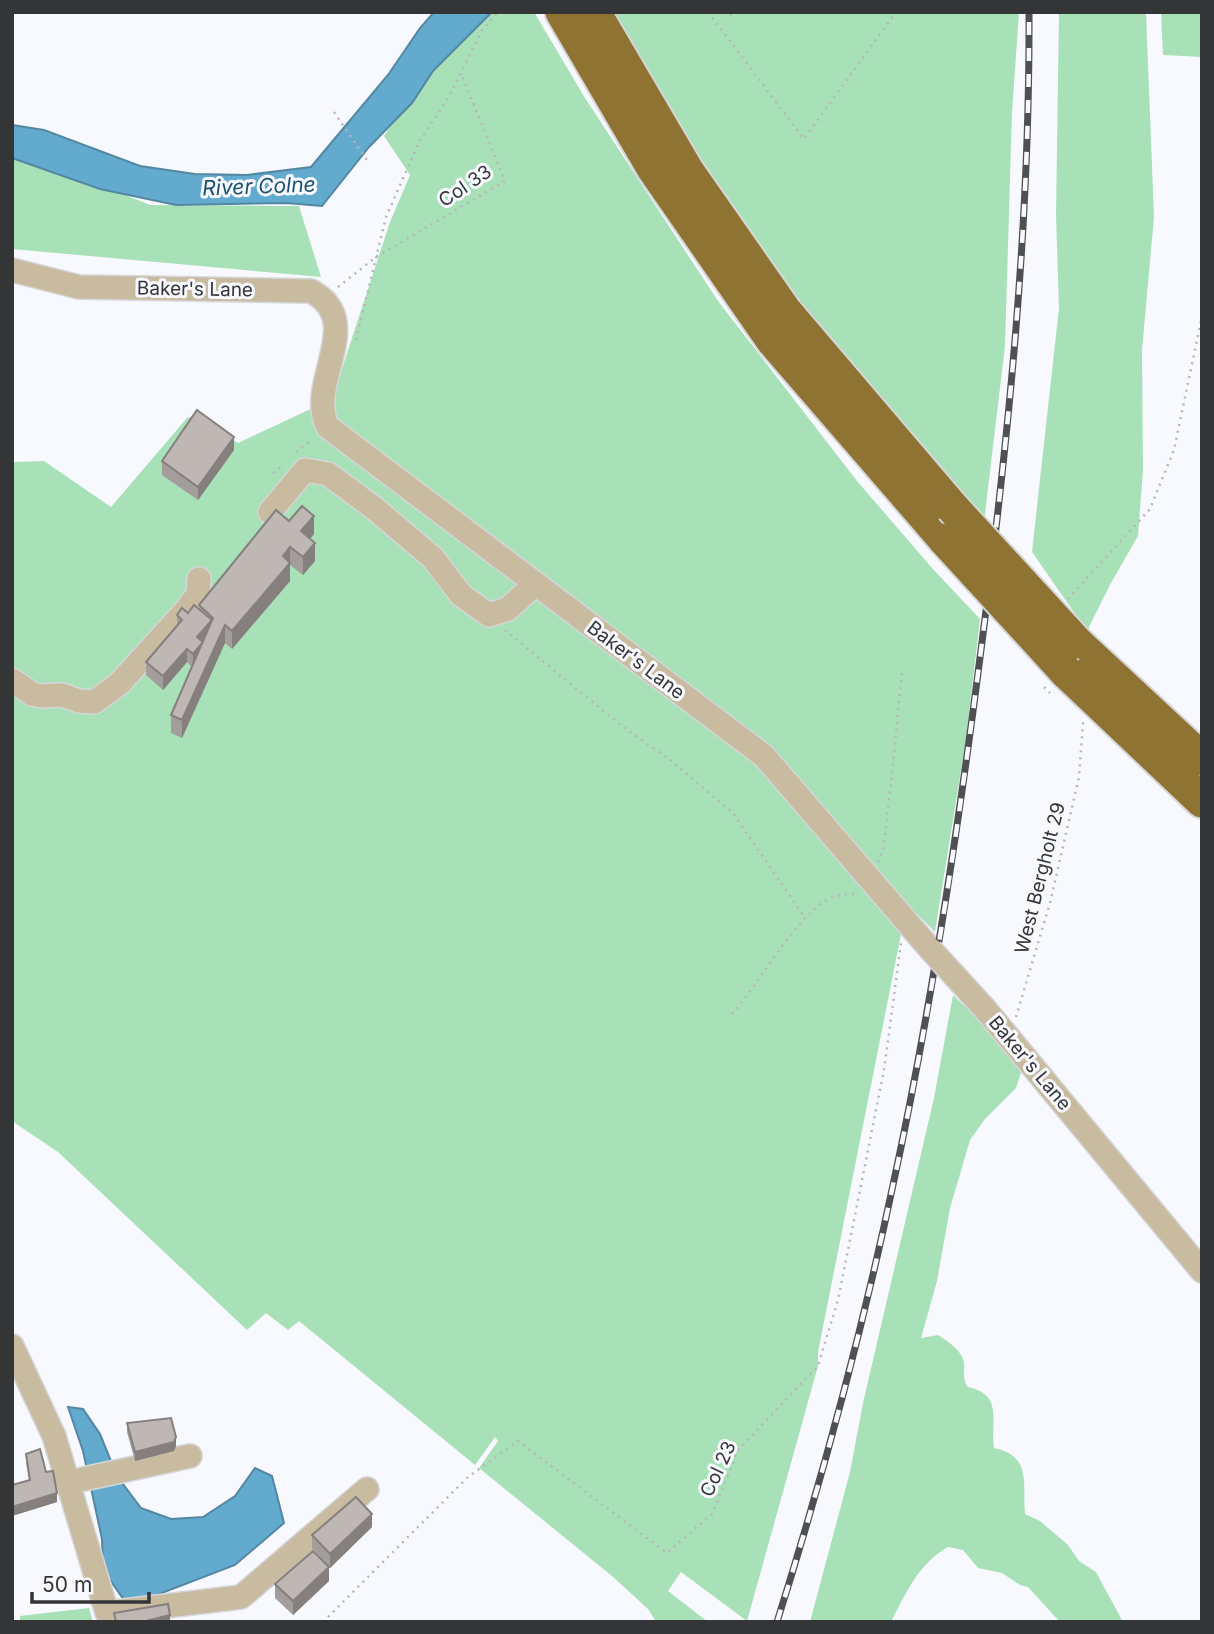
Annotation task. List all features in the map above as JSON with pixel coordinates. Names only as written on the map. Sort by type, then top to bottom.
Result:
[{"type":"highway","points":[[574,15],[785,311],[953,507],[1071,657],[1202,800]]},
{"type":"highway","points":[[574,15],[653,168],[773,341],[945,540],[1071,657],[1202,759]]},
{"type":"street","name":"Baker's Lane","points":[[12,270],[79,287],[312,291],[324,298]]},
{"type":"street","points":[[324,298],[333,311],[337,326],[322,404],[323,417],[328,427]]},
{"type":"street","name":"Baker's Lane","points":[[328,427],[764,756],[931,950],[1010,1037],[1202,1270]]},
{"type":"street","points":[[270,512],[305,470],[328,474],[374,508],[433,558],[460,595],[489,615],[508,610],[535,584]]},
{"type":"street","points":[[12,680],[32,694],[62,695],[79,701],[94,702],[119,684],[174,624],[198,594],[198,579]]},
{"type":"street","points":[[12,1346],[54,1436],[107,1613],[240,1597],[367,1489]]},
{"type":"street","points":[[69,1482],[190,1456]]},
{"type":"path","points":[[355,343],[386,217],[420,140],[449,97],[482,30],[498,12]]},
{"type":"path","points":[[708,12],[804,139],[895,12]]},
{"type":"path","points":[[725,12],[728,16],[736,12]]},
{"type":"path","name":"Col 33","points":[[324,298],[376,257],[505,181],[461,73]]},
{"type":"path","points":[[334,111],[369,163]]},
{"type":"path","points":[[1062,606],[1150,509],[1174,450],[1202,316]]},
{"type":"path","points":[[292,457],[328,427]]},
{"type":"path","points":[[273,473],[286,464]]},
{"type":"path","points":[[508,610],[504,631],[622,726],[669,759],[733,813],[804,918]]},
{"type":"path","points":[[732,1014],[804,918],[833,896],[858,894],[871,880],[883,851],[902,671]]},
{"type":"path","name":"West Bergholt 29","points":[[1010,1037],[1059,865],[1079,777],[1083,723]]},
{"type":"path","name":"Col 23","points":[[323,1622],[468,1476],[518,1441],[667,1553],[712,1514],[738,1450],[818,1366],[838,1300],[884,1070],[904,919]]},
{"type":"green space","points":[[465,12],[534,12],[585,98],[718,301],[857,481],[980,619],[966,739],[935,932],[907,904],[818,1352],[818,1366],[747,1621],[681,1572],[668,1591],[708,1622],[656,1622],[649,1610],[612,1576],[479,1468],[498,1441],[495,1437],[475,1465],[299,1321],[288,1330],[266,1313],[247,1330],[58,1152],[12,1121],[12,462],[44,461],[111,507],[187,418],[198,415],[238,443],[332,399],[390,222],[410,175],[384,136]]},
{"type":"green space","points":[[612,12],[1019,12],[1012,112],[1005,346],[984,522],[826,338],[690,143]]},
{"type":"green space","points":[[1059,12],[1146,12],[1154,217],[1142,350],[1143,469],[1138,536],[1087,631],[1032,552],[1059,308],[1056,215]]},
{"type":"green space","points":[[1161,12],[1202,12],[1202,57],[1163,55]]},
{"type":"green space","points":[[12,149],[150,205],[299,206],[321,277],[12,249]]},
{"type":"green space","points":[[953,995],[1024,1063],[1016,1088],[985,1119],[970,1140],[950,1208],[937,1281],[921,1338],[938,1335],[959,1351],[968,1387],[987,1396],[991,1403],[994,1448],[1006,1452],[1020,1465],[1024,1482],[1025,1514],[1040,1521],[1068,1545],[1079,1561],[1096,1572],[1123,1622],[1060,1622],[1028,1587],[1002,1573],[978,1568],[963,1550],[948,1547],[921,1570],[891,1622],[810,1622],[850,1472],[863,1403],[934,1098]]},
{"type":"green space","points":[[89,1608],[93,1622],[20,1622],[20,1616]]},
{"type":"water","name":"River Colne","points":[[434,12],[492,12],[433,71],[412,103],[369,147],[322,206],[286,203],[176,205],[100,189],[12,158],[12,125],[44,130],[140,166],[195,174],[247,175],[311,167],[388,75]]},
{"type":"water","points":[[68,1407],[83,1409],[100,1434],[117,1476],[141,1508],[171,1519],[203,1517],[235,1496],[255,1468],[272,1476],[284,1523],[235,1565],[141,1601],[124,1600],[103,1570],[102,1539],[83,1451]]},
{"type":"building","points":[[197,410],[234,437],[198,487],[162,461]]},
{"type":"building","points":[[302,506],[314,516],[301,531],[315,543],[303,557],[290,547],[283,556],[290,563],[232,631],[225,625],[182,720],[171,715],[213,618],[199,605],[276,510],[289,521]]},
{"type":"building","points":[[194,605],[212,620],[197,637],[203,642],[193,654],[187,649],[163,676],[146,662],[182,620],[177,615],[182,608],[188,613]]},
{"type":"building","points":[[171,1418],[176,1437],[174,1442],[135,1452],[127,1423]]},
{"type":"building","points":[[40,1449],[46,1472],[53,1471],[57,1493],[12,1507],[12,1485],[30,1480],[26,1454]]},
{"type":"building","points":[[356,1497],[372,1514],[330,1554],[312,1535]]},
{"type":"building","points":[[313,1551],[329,1567],[293,1601],[275,1584]]},
{"type":"building","points":[[168,1604],[170,1615],[142,1622],[116,1622],[114,1613]]},
{"type":"railway","points":[[777,1622],[855,1350],[881,1240],[907,1118],[944,915],[982,642],[1009,406],[1022,249],[1029,12]]}]
